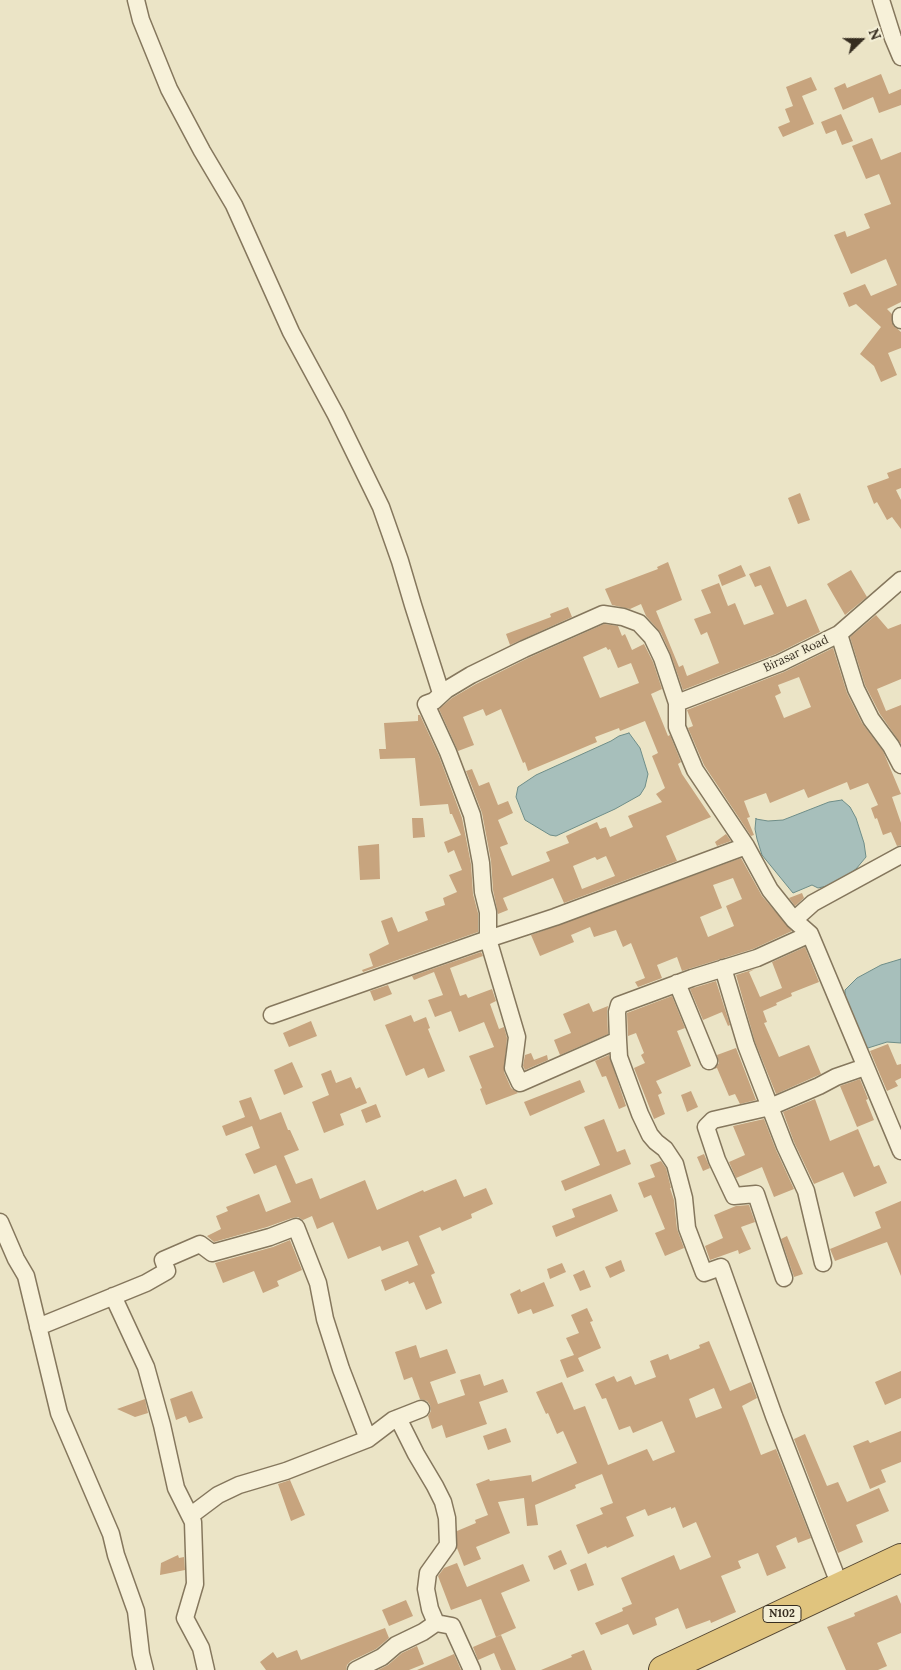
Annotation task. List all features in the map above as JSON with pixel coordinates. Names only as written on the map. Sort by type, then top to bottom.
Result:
[{"type":"highway","name":"N102","points":[[663,1670],[901,1558]]},
{"type":"street","points":[[136,0],[141,20],[168,89],[234,204],[290,332],[336,414],[381,507],[442,693]]},
{"type":"street","points":[[880,0],[892,38],[901,57]]},
{"type":"street","name":"Birasar Road","points":[[677,703],[780,663],[839,634],[901,580]]},
{"type":"street","points":[[618,1040],[520,1084],[513,1068],[517,1037],[488,939],[488,912],[483,892],[482,870],[472,815],[448,752],[426,704],[434,701],[442,693],[471,675],[515,653],[603,614],[623,617],[638,623],[652,638],[662,658],[677,703],[677,726],[695,770],[746,846],[770,890],[794,920],[810,934],[901,1151]]},
{"type":"street","points":[[839,634],[856,689],[871,719],[891,746],[901,765]]},
{"type":"street","points":[[272,1015],[555,917],[746,846]]},
{"type":"street","points":[[794,920],[813,903],[901,855]]},
{"type":"street","points":[[810,934],[757,958],[677,983],[619,1005],[617,1012],[618,1040],[620,1056],[640,1114],[650,1135],[665,1149],[675,1164],[684,1198],[687,1228],[704,1273],[721,1267],[778,1425],[840,1586]]},
{"type":"street","points":[[723,968],[746,1044],[770,1107],[806,1191],[823,1263]]},
{"type":"street","points":[[677,983],[709,1061]]},
{"type":"street","points":[[784,1278],[756,1194],[734,1196],[721,1170],[706,1127],[712,1120],[770,1107],[836,1077],[865,1067]]},
{"type":"street","points":[[0,1222],[16,1259],[26,1276],[59,1413],[106,1518],[116,1555],[136,1611],[141,1654],[146,1670]]},
{"type":"street","points":[[38,1327],[146,1283],[167,1271],[163,1260],[200,1244],[212,1253],[270,1237],[296,1227],[318,1283],[325,1319],[348,1390],[368,1439]]},
{"type":"street","points":[[113,1296],[146,1367],[162,1424],[176,1488],[193,1522],[195,1584],[185,1618],[201,1648],[206,1670]]},
{"type":"street","points":[[190,1516],[218,1495],[368,1439],[393,1420],[421,1409]]},
{"type":"street","points":[[398,1418],[443,1502],[446,1518],[448,1545],[428,1573],[426,1590],[430,1609],[436,1623]]},
{"type":"street","points":[[356,1670],[382,1657],[396,1645],[423,1632],[436,1623],[452,1626],[472,1670]]},
{"type":"water","points":[[629,733],[640,748],[648,774],[645,787],[640,795],[615,809],[556,836],[550,835],[525,820],[516,797],[518,787],[536,775]]},
{"type":"water","points":[[842,800],[850,807],[856,818],[864,843],[866,857],[847,876],[827,886],[818,888],[812,885],[793,893],[762,855],[755,829],[756,818],[768,821],[783,820],[829,802]]},
{"type":"water","points":[[901,959],[901,1043],[887,1042],[868,1048],[863,1045],[845,1000],[845,990],[857,978],[881,965]]},
{"type":"building","points":[[881,74],[889,94],[901,89],[901,105],[879,113],[873,97],[843,110],[834,88],[845,83],[847,88]]},
{"type":"building","points":[[811,77],[817,90],[802,96],[814,124],[783,137],[778,127],[790,122],[785,109],[793,106],[786,87]]},
{"type":"building","points":[[841,114],[853,141],[842,145],[836,130],[826,134],[821,122]]},
{"type":"building","points":[[872,138],[881,160],[901,152],[901,302],[887,309],[892,314],[893,325],[901,332],[901,348],[888,353],[897,375],[881,382],[874,366],[860,354],[881,327],[856,304],[849,307],[843,293],[865,284],[871,296],[897,285],[886,259],[851,274],[834,235],[845,231],[847,237],[870,228],[864,214],[891,204],[879,174],[866,179],[852,146]]},
{"type":"building","points":[[901,468],[901,488],[896,490],[901,500],[901,529],[892,517],[887,520],[877,502],[874,504],[867,486],[889,478],[887,473]]},
{"type":"building","points":[[800,493],[810,520],[798,524],[788,498]]},
{"type":"building","points":[[668,562],[682,600],[656,611],[679,667],[683,665],[687,676],[719,663],[707,632],[701,635],[694,619],[711,613],[701,590],[719,583],[728,606],[735,603],[744,625],[774,614],[761,585],[755,587],[749,574],[770,566],[787,607],[806,599],[820,632],[776,654],[683,690],[661,633],[646,616],[641,604],[630,609],[612,605],[605,589],[658,569],[657,567]]},
{"type":"building","points":[[741,565],[746,576],[722,586],[718,575]]},
{"type":"building","points":[[851,570],[867,597],[845,615],[827,584]]},
{"type":"building","points":[[568,607],[572,617],[510,645],[506,634],[551,617],[550,614]]},
{"type":"building","points":[[876,615],[888,629],[901,624],[901,679],[877,689],[886,711],[901,705],[901,744],[880,714],[865,685],[850,637]]},
{"type":"building","points":[[604,624],[618,626],[622,636],[625,634],[632,650],[644,644],[653,662],[662,689],[651,694],[681,762],[678,764],[682,774],[711,817],[666,836],[677,861],[564,903],[553,878],[503,898],[508,910],[498,914],[482,813],[466,771],[472,769],[479,786],[489,782],[498,805],[508,801],[513,813],[498,820],[508,844],[500,847],[512,876],[550,861],[546,852],[569,843],[566,836],[597,822],[600,829],[606,827],[610,837],[633,827],[628,816],[662,802],[656,794],[665,788],[652,756],[658,753],[645,721],[620,731],[619,728],[595,737],[597,742],[528,771],[501,709],[486,716],[483,709],[463,717],[474,745],[458,751],[439,709],[452,698],[476,684]],"holes":[[[606,647],[608,650],[610,649],[618,668],[631,663],[639,683],[600,698],[583,657]],[[606,856],[615,876],[582,889],[573,866],[595,857],[597,860]]]},
{"type":"building","points":[[833,648],[847,693],[862,723],[883,751],[901,794],[892,797],[901,823],[901,845],[897,846],[891,832],[883,835],[871,808],[878,805],[868,783],[850,790],[847,782],[808,798],[804,789],[770,803],[766,793],[744,801],[750,817],[747,818],[754,835],[751,836],[704,765],[688,728],[693,726],[687,710],[784,672]],"holes":[[[799,677],[811,707],[784,718],[775,696],[781,693],[778,685]]]},
{"type":"building","points":[[418,715],[420,715],[439,756],[462,818],[471,864],[473,894],[478,913],[478,932],[363,972],[362,970],[373,966],[369,954],[389,944],[381,921],[392,917],[398,932],[428,920],[425,912],[445,905],[443,898],[457,892],[449,875],[462,870],[454,850],[448,853],[444,842],[461,835],[452,814],[450,814],[448,804],[420,806],[415,758],[380,759],[379,749],[386,749],[384,723],[418,721]]},
{"type":"building","points":[[412,818],[423,818],[425,837],[413,838]]},
{"type":"building","points":[[726,834],[731,841],[717,846],[715,842]]},
{"type":"building","points":[[379,844],[380,879],[360,880],[358,846]]},
{"type":"building","points":[[741,858],[762,896],[792,931],[753,949],[682,971],[677,957],[657,965],[662,978],[638,987],[635,982],[645,978],[631,943],[623,947],[616,930],[594,937],[590,927],[571,935],[574,942],[540,956],[531,935]],"holes":[[[733,878],[742,899],[726,906],[734,926],[708,937],[700,917],[722,908],[713,885]]]},
{"type":"building","points":[[802,893],[804,898],[795,906],[789,898]]},
{"type":"building","points":[[805,947],[819,982],[791,993],[792,996],[763,1011],[767,1022],[764,1023],[779,1057],[809,1045],[821,1074],[776,1094],[755,1042],[736,975],[755,969],[749,972],[760,997],[782,988],[772,962]]},
{"type":"building","points":[[481,952],[483,956],[450,968],[460,996],[466,994],[468,998],[492,989],[496,1001],[490,1004],[499,1029],[504,1027],[507,1038],[504,1072],[511,1088],[518,1093],[486,1105],[480,1089],[482,1088],[469,1056],[494,1047],[484,1022],[459,1032],[451,1011],[435,1017],[428,1000],[443,995],[434,972],[414,980],[412,976]]},
{"type":"building","points":[[716,981],[730,1025],[728,1026],[722,1012],[703,1020],[690,989]]},
{"type":"building","points":[[388,985],[392,994],[374,1001],[370,991]]},
{"type":"building","points":[[672,996],[685,1028],[677,1031],[691,1066],[656,1081],[662,1093],[658,1095],[665,1114],[654,1119],[634,1068],[645,1063],[641,1055],[644,1053],[636,1033],[628,1036],[627,1013]]},
{"type":"building","points":[[589,1003],[593,1012],[608,1006],[608,1034],[560,1055],[554,1040],[571,1033],[563,1014]]},
{"type":"building","points":[[411,1015],[414,1022],[426,1017],[430,1028],[428,1029],[445,1071],[428,1078],[424,1068],[406,1076],[385,1025]]},
{"type":"building","points":[[311,1021],[317,1036],[289,1047],[283,1033]]},
{"type":"building","points":[[888,1044],[897,1065],[901,1064],[901,1078],[895,1081],[898,1086],[887,1091],[870,1051]]},
{"type":"building","points":[[736,1048],[756,1100],[740,1104],[735,1094],[729,1096],[717,1068],[714,1069],[719,1063],[717,1055]]},
{"type":"building","points":[[531,1053],[534,1060],[547,1055],[548,1060],[525,1070],[523,1066],[525,1055]]},
{"type":"building","points":[[609,1055],[626,1106],[619,1109],[606,1076],[602,1077],[595,1061]]},
{"type":"building","points":[[292,1062],[303,1087],[284,1095],[274,1070]]},
{"type":"building","points":[[331,1070],[336,1083],[351,1077],[356,1089],[360,1087],[367,1103],[340,1114],[344,1125],[324,1133],[312,1102],[329,1095],[321,1074]]},
{"type":"building","points":[[860,1079],[874,1120],[857,1127],[840,1086]]},
{"type":"building","points":[[580,1080],[585,1092],[530,1116],[524,1102]]},
{"type":"building","points":[[691,1091],[698,1107],[687,1112],[681,1095]]},
{"type":"building","points":[[251,1097],[260,1120],[281,1112],[299,1150],[284,1156],[296,1184],[312,1178],[320,1199],[365,1180],[377,1210],[423,1190],[424,1192],[456,1179],[464,1197],[486,1188],[493,1204],[471,1214],[472,1218],[442,1231],[440,1227],[419,1236],[435,1273],[431,1275],[442,1303],[426,1310],[414,1282],[409,1284],[408,1281],[385,1291],[381,1280],[418,1265],[408,1241],[382,1251],[380,1246],[348,1259],[333,1222],[317,1229],[312,1216],[303,1220],[298,1217],[292,1218],[214,1242],[207,1236],[221,1229],[216,1216],[228,1211],[226,1207],[259,1194],[266,1212],[291,1202],[276,1165],[254,1174],[245,1154],[260,1148],[252,1126],[226,1136],[222,1126],[245,1117],[239,1101]]},
{"type":"building","points":[[815,1099],[830,1141],[858,1129],[874,1167],[879,1165],[887,1183],[854,1197],[843,1172],[814,1184],[794,1142],[783,1112]]},
{"type":"building","points":[[376,1104],[381,1117],[366,1123],[361,1110]]},
{"type":"building","points":[[604,1119],[617,1152],[625,1149],[631,1164],[565,1191],[561,1181],[600,1165],[584,1127]]},
{"type":"building","points":[[764,1119],[794,1189],[774,1197],[762,1167],[736,1178],[729,1162],[745,1155],[733,1126]]},
{"type":"building","points":[[704,1154],[710,1168],[703,1171],[697,1157]]},
{"type":"building","points":[[661,1161],[666,1168],[674,1200],[677,1229],[684,1248],[665,1256],[655,1233],[665,1229],[651,1195],[644,1198],[638,1183],[655,1177],[650,1165]]},
{"type":"building","points":[[611,1194],[618,1211],[556,1237],[552,1226],[575,1217],[572,1209]]},
{"type":"building","points":[[901,1201],[901,1276],[887,1242],[835,1261],[830,1249],[881,1228],[875,1212]]},
{"type":"building","points":[[749,1205],[755,1222],[741,1227],[751,1249],[739,1254],[738,1250],[710,1260],[705,1246],[723,1238],[714,1215],[736,1206]]},
{"type":"building","points":[[787,1236],[803,1274],[794,1277],[781,1239]]},
{"type":"building","points":[[290,1240],[302,1270],[277,1281],[279,1286],[263,1293],[254,1271],[223,1283],[215,1263],[273,1247]]},
{"type":"building","points":[[621,1260],[625,1271],[610,1278],[605,1267]]},
{"type":"building","points":[[562,1263],[566,1272],[550,1279],[547,1269]]},
{"type":"building","points":[[584,1270],[591,1287],[580,1291],[573,1275]]},
{"type":"building","points":[[544,1282],[554,1306],[533,1314],[531,1309],[518,1314],[510,1294],[520,1289],[521,1292]]},
{"type":"building","points":[[587,1308],[593,1321],[590,1322],[601,1348],[578,1358],[584,1371],[567,1378],[560,1360],[574,1355],[566,1338],[579,1333],[571,1315]]},
{"type":"building","points":[[709,1341],[730,1391],[751,1382],[757,1398],[742,1406],[761,1455],[776,1449],[811,1538],[798,1543],[796,1537],[776,1546],[786,1568],[767,1576],[758,1553],[738,1561],[741,1568],[721,1576],[736,1612],[711,1623],[710,1620],[686,1629],[678,1608],[655,1618],[657,1625],[633,1635],[628,1624],[601,1635],[595,1623],[623,1611],[622,1608],[632,1604],[621,1578],[674,1555],[680,1570],[711,1557],[696,1522],[683,1528],[675,1507],[648,1516],[645,1509],[626,1517],[634,1536],[588,1554],[576,1525],[603,1514],[600,1508],[613,1503],[602,1474],[575,1485],[576,1488],[535,1505],[538,1525],[527,1526],[524,1498],[498,1502],[510,1533],[476,1547],[481,1559],[464,1566],[457,1548],[457,1531],[476,1523],[475,1520],[488,1515],[476,1484],[489,1479],[490,1481],[531,1475],[532,1482],[577,1463],[563,1431],[557,1434],[536,1392],[562,1382],[574,1410],[585,1406],[608,1465],[647,1449],[653,1461],[675,1452],[662,1421],[633,1433],[630,1426],[619,1430],[606,1398],[602,1399],[595,1384],[614,1376],[617,1382],[631,1376],[635,1385],[656,1377],[650,1361],[668,1354],[670,1360],[700,1348],[699,1345]],"holes":[[[714,1388],[722,1408],[696,1418],[689,1399]]]},
{"type":"building","points":[[416,1345],[420,1358],[447,1349],[456,1373],[430,1382],[438,1404],[465,1395],[460,1380],[480,1374],[484,1386],[503,1379],[508,1392],[479,1402],[487,1424],[446,1438],[442,1425],[432,1429],[428,1416],[431,1411],[430,1405],[427,1401],[420,1399],[412,1377],[404,1380],[395,1352]]},
{"type":"building","points":[[901,1371],[901,1398],[885,1405],[875,1382]]},
{"type":"building","points":[[192,1391],[203,1418],[189,1423],[186,1416],[176,1420],[170,1399]]},
{"type":"building","points":[[145,1399],[148,1413],[135,1417],[117,1409]]},
{"type":"building","points":[[506,1428],[511,1442],[488,1450],[483,1436]]},
{"type":"building","points":[[901,1431],[901,1462],[881,1470],[886,1482],[870,1489],[853,1446],[868,1440],[870,1443]]},
{"type":"building","points":[[805,1434],[827,1486],[838,1482],[847,1502],[879,1488],[889,1511],[856,1525],[863,1542],[838,1553],[794,1439]]},
{"type":"building","points":[[290,1480],[305,1515],[291,1521],[278,1484]]},
{"type":"building","points":[[561,1550],[567,1564],[554,1570],[548,1556]]},
{"type":"building","points":[[178,1555],[179,1558],[184,1557],[185,1570],[160,1575],[161,1563]]},
{"type":"building","points":[[457,1563],[467,1587],[523,1564],[530,1581],[501,1593],[516,1628],[496,1637],[481,1599],[451,1610],[438,1576],[444,1568]]},
{"type":"building","points":[[586,1563],[594,1585],[578,1591],[570,1570]]},
{"type":"building","points":[[897,1595],[901,1604],[901,1633],[877,1643],[887,1666],[878,1670],[846,1670],[827,1627],[855,1616],[854,1613]]},
{"type":"building","points":[[406,1600],[413,1616],[389,1626],[382,1610]]},
{"type":"building","points":[[385,1628],[389,1638],[376,1649],[351,1661],[347,1665],[346,1670],[266,1670],[260,1662],[273,1652],[277,1658],[297,1650],[301,1660]]},
{"type":"building","points":[[501,1635],[516,1670],[501,1670],[494,1653],[478,1660],[473,1647]]},
{"type":"building","points":[[417,1646],[424,1664],[409,1670],[378,1670],[388,1665],[402,1653]]},
{"type":"building","points":[[584,1650],[592,1670],[541,1670],[572,1657],[571,1655]]},
{"type":"building","points":[[454,1654],[461,1670],[417,1670]]}]
